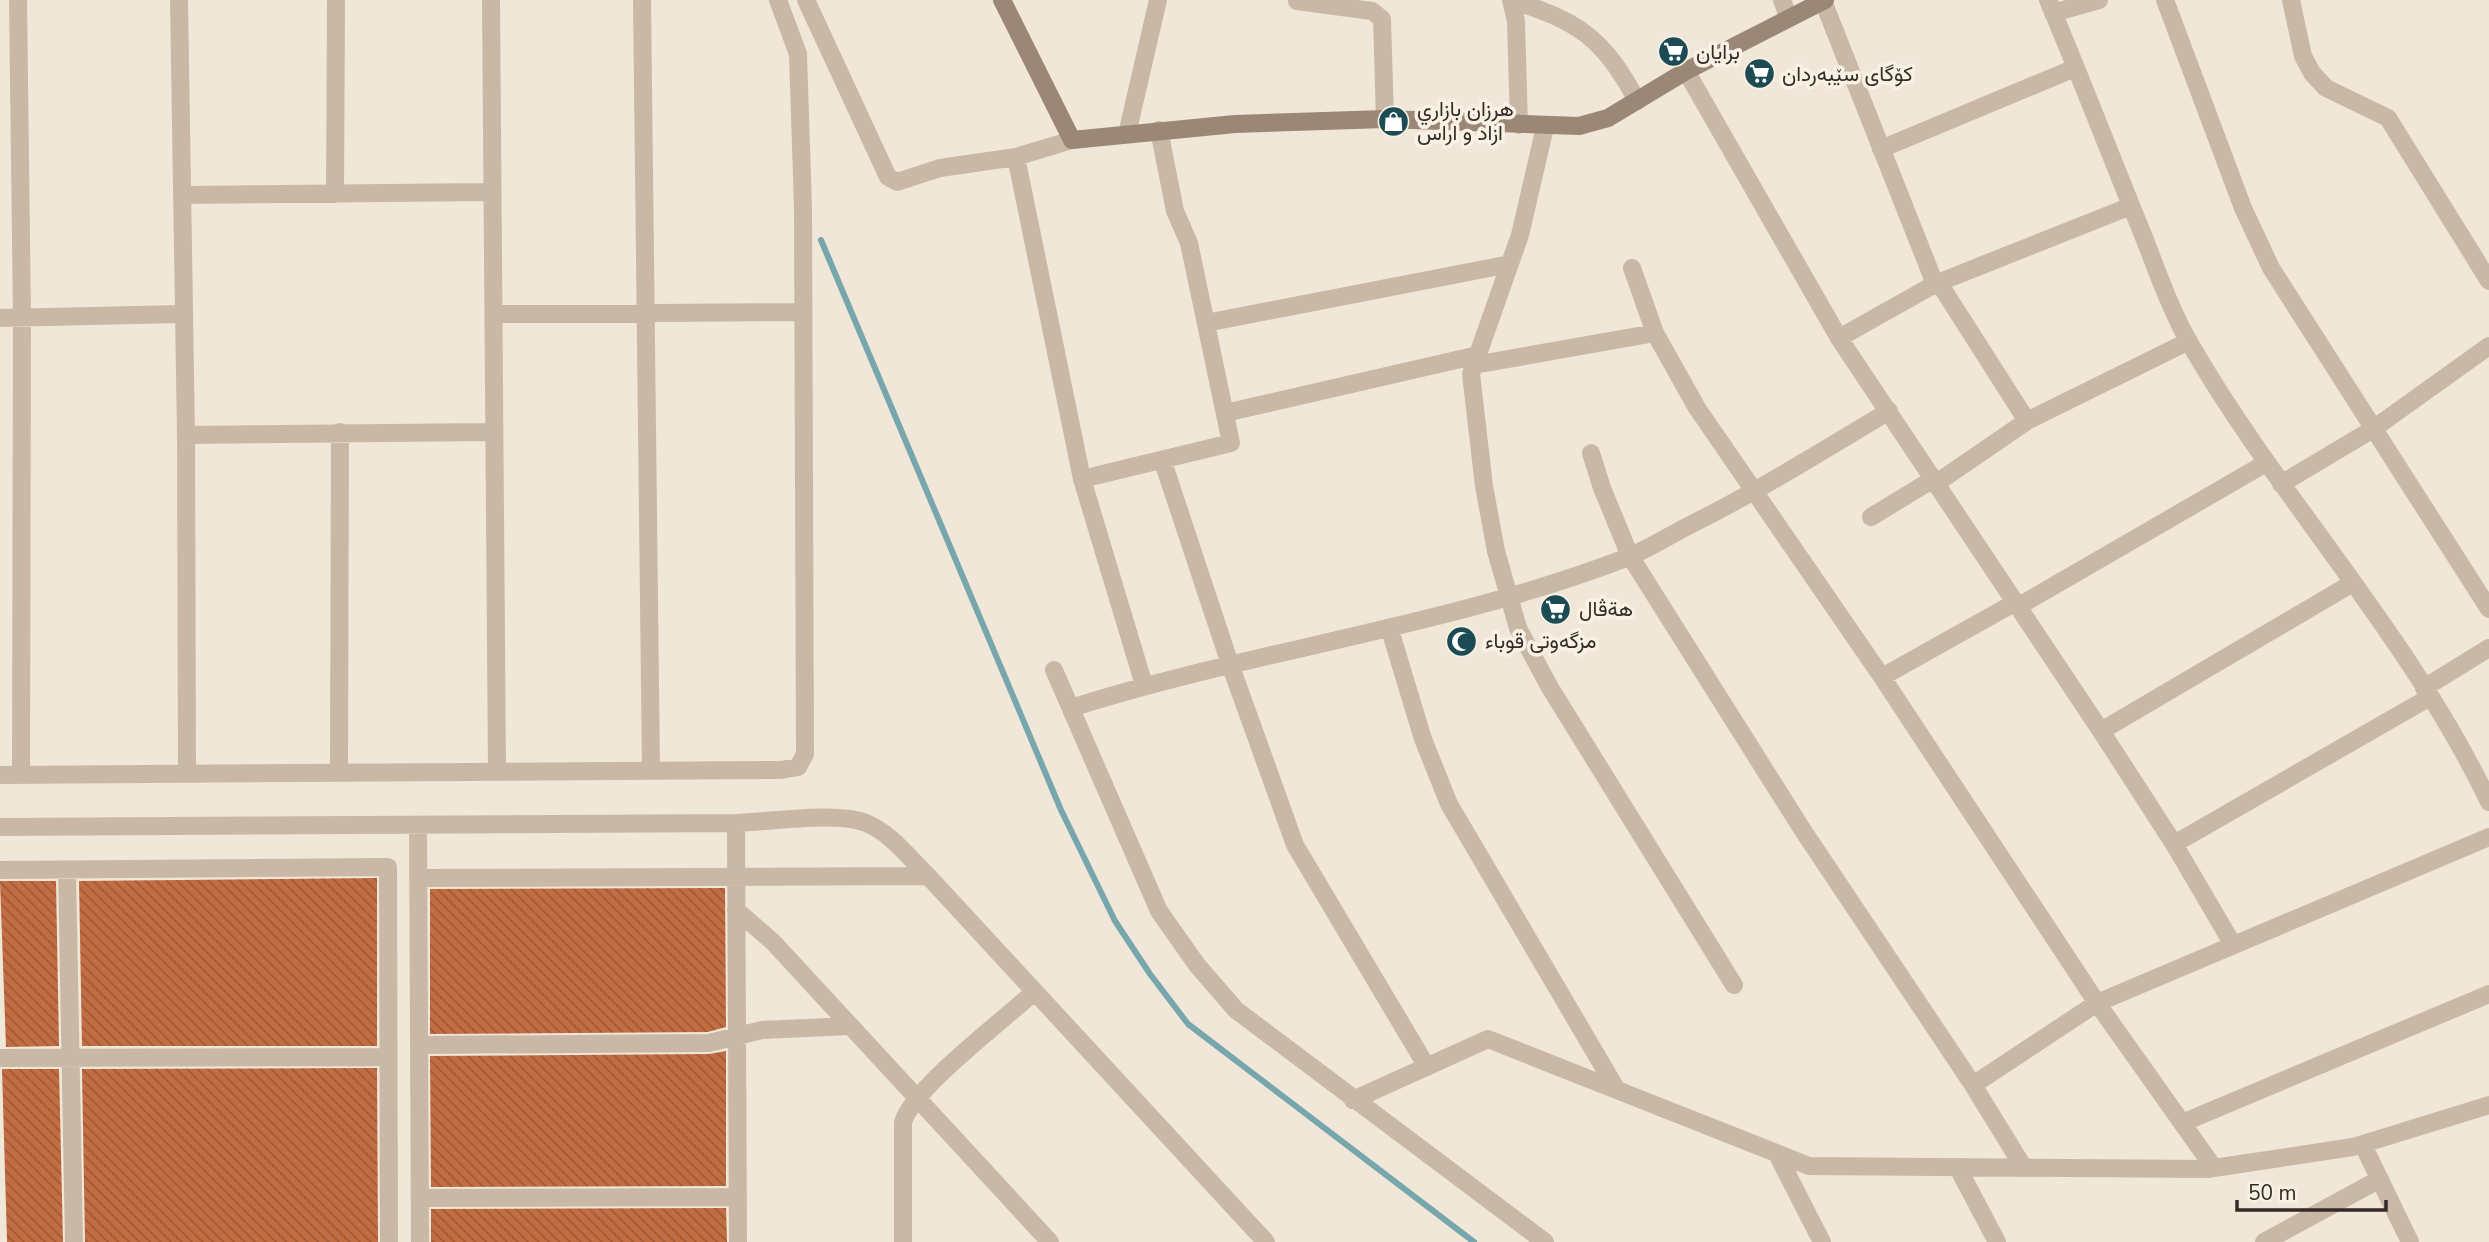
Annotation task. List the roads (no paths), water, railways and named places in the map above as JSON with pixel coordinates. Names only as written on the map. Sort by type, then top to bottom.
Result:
[{"type":"street","points":[[18,0],[22,318],[21,775]]},
{"type":"street","points":[[179,0],[186,435],[187,774]]},
{"type":"street","points":[[335,0],[335,194]]},
{"type":"street","points":[[491,0],[497,770]]},
{"type":"street","points":[[642,0],[643,312],[651,771]]},
{"type":"street","points":[[0,775],[781,770],[798,767],[805,754],[803,208],[798,54],[778,0]]},
{"type":"street","points":[[806,0],[888,177],[897,182],[940,168],[1016,156],[1072,141],[1160,130],[1235,124],[1385,120],[1579,126],[1608,118],[1785,8],[1824,0],[1881,149],[1937,284],[2027,421]]},
{"type":"street","points":[[1002,0],[1072,141]]},
{"type":"street","points":[[1127,134],[1158,0]]},
{"type":"street","points":[[1511,0],[1548,12],[1582,30],[1606,50],[1637,101]]},
{"type":"street","points":[[1511,0],[1516,21],[1519,125]]},
{"type":"street","points":[[2099,0],[2051,6],[2131,206],[2189,341],[2266,463],[2427,693],[2466,754],[2489,802]]},
{"type":"street","points":[[2165,0],[2243,208],[2271,268],[2489,609]]},
{"type":"street","points":[[2291,0],[2303,56],[2312,73],[2326,88],[2388,118],[2489,281]]},
{"type":"street","points":[[1297,1],[1372,11],[1382,19],[1385,120]]},
{"type":"street","points":[[1881,149],[2076,68]]},
{"type":"street","points":[[1686,71],[1839,338],[2101,731],[2174,844],[2232,943]]},
{"type":"street","points":[[1545,127],[1520,235],[1471,374],[1484,486],[1507,599],[1518,628],[1579,739],[1734,985]]},
{"type":"street","points":[[1082,479],[1163,462],[1231,443],[1189,243],[1175,211],[1160,130]]},
{"type":"street","points":[[1016,156],[1082,479],[1144,685]]},
{"type":"street","points":[[182,195],[492,192]]},
{"type":"street","points":[[1839,338],[1937,284],[2131,206]]},
{"type":"street","points":[[1206,323],[1510,264]]},
{"type":"street","points":[[1632,268],[1655,333],[1697,408],[1882,677],[2097,1003],[2214,1168]]},
{"type":"street","points":[[495,314],[802,312]]},
{"type":"street","points":[[0,318],[182,314]]},
{"type":"street","points":[[1225,413],[1476,360],[1655,333]]},
{"type":"street","points":[[1871,517],[1936,480],[2027,421],[2189,341]]},
{"type":"street","points":[[2281,484],[2373,429],[2489,346]]},
{"type":"street","points":[[1071,708],[1144,685],[1390,630],[1507,599],[1630,556],[1754,493],[1889,411]]},
{"type":"street","points":[[339,771],[340,432]]},
{"type":"street","points":[[186,435],[494,432]]},
{"type":"street","points":[[1591,453],[1602,488],[1630,556],[1802,829],[1973,1085],[2024,1168]]},
{"type":"street","points":[[1163,462],[1230,664],[1295,845],[1427,1067]]},
{"type":"street","points":[[1882,677],[2018,604],[2266,463]]},
{"type":"street","points":[[2101,731],[2351,584]]},
{"type":"street","points":[[1390,630],[1423,739],[1449,804],[1616,1090]]},
{"type":"street","points":[[2174,844],[2427,693],[2489,648]]},
{"type":"street","points":[[1054,670],[1159,911],[1196,965],[1236,1010],[1545,1242]]},
{"type":"street","points":[[0,827],[736,823],[849,818],[867,823],[888,836],[928,876],[1266,1242]]},
{"type":"street","points":[[736,823],[738,1242]]},
{"type":"street","points":[[418,825],[420,1242]]},
{"type":"street","points":[[1973,1085],[2097,1003],[2232,943],[2489,837]]},
{"type":"street","points":[[0,870],[388,867],[389,1242]]},
{"type":"street","points":[[67,870],[74,1242]]},
{"type":"street","points":[[418,878],[928,876]]},
{"type":"street","points":[[736,910],[773,942],[1049,1242]]},
{"type":"street","points":[[903,1242],[903,1122],[917,1098],[1034,992]]},
{"type":"street","points":[[2182,1123],[2489,994]]},
{"type":"street","points":[[419,1045],[709,1043],[762,1030],[850,1026]]},
{"type":"street","points":[[1353,1100],[1488,1039],[1809,1166],[1958,1168],[2214,1168],[2305,1157],[2362,1145],[2489,1105]]},
{"type":"street","points":[[0,1059],[388,1056]]},
{"type":"street","points":[[2362,1145],[2410,1242]]},
{"type":"street","points":[[1777,1154],[1822,1242]]},
{"type":"street","points":[[1958,1168],[1997,1242]]},
{"type":"street","points":[[2264,1242],[2380,1179]]},
{"type":"street","points":[[420,1198],[738,1197]]},
{"type":"waterway","points":[[821,240],[1061,810],[1115,921],[1188,1024],[1474,1242]]},
{"type":"place","name":"برايان","points":[[1673,52]]},
{"type":"place","name":"کۆگای سێبەردان","points":[[1759,74]]},
{"type":"place","name":"هرزان بازاري ازاد و اراس","points":[[1394,121]]},
{"type":"place","name":"هةڤال","points":[[1556,609]]},
{"type":"place","name":"مزگەوتی قوباء","points":[[1462,641]]}]
